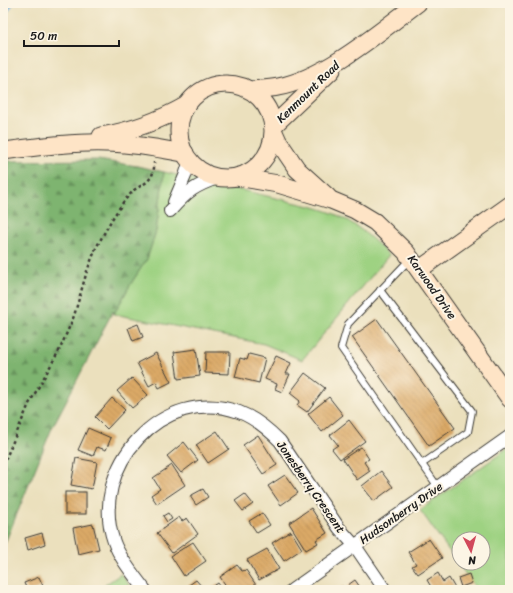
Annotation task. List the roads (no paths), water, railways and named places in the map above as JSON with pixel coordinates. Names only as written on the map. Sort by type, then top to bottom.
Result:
[{"type":"main road","name":"Kenmount Road","points":[[251,90],[279,87],[294,83],[343,58],[418,3]]},
{"type":"main road","name":"Kenmount Road","points":[[274,129],[343,58]]},
{"type":"main road","points":[[56,145],[124,132],[164,118],[186,105],[201,91],[211,86],[221,84],[236,85],[251,90],[264,102],[269,109],[274,129],[270,149],[260,164],[237,177],[220,177],[203,172],[187,157],[182,146],[179,129],[180,121],[186,105]]},
{"type":"main road","name":"Karwood Drive","points":[[274,129],[278,141],[297,169],[331,200]]},
{"type":"main road","points":[[3,150],[56,145],[107,143],[153,147],[187,157]]},
{"type":"main road","name":"Karwood Drive","points":[[237,177],[278,184],[331,200],[355,210],[375,222],[393,238],[416,264],[510,398]]},
{"type":"main road","points":[[416,264],[510,205]]},
{"type":"street","points":[[187,157],[186,176],[170,211],[188,193],[200,184],[220,177]]},
{"type":"street","name":"Jonesberry Crescent","points":[[145,590],[122,557],[114,542],[110,526],[109,509],[111,489],[116,471],[125,455],[144,432],[155,423],[169,415],[202,407],[221,408],[239,412],[255,420],[269,430],[280,441],[385,590]]},
{"type":"street","name":"Hudsonberry Drive","points":[[292,590],[510,436]]},
{"type":"lane","points":[[416,264],[380,290],[348,324],[341,348],[438,487]]},
{"type":"lane","points":[[380,290],[472,411],[468,432],[422,464]]},
{"type":"waterway","points":[[3,17],[12,3]]}]
